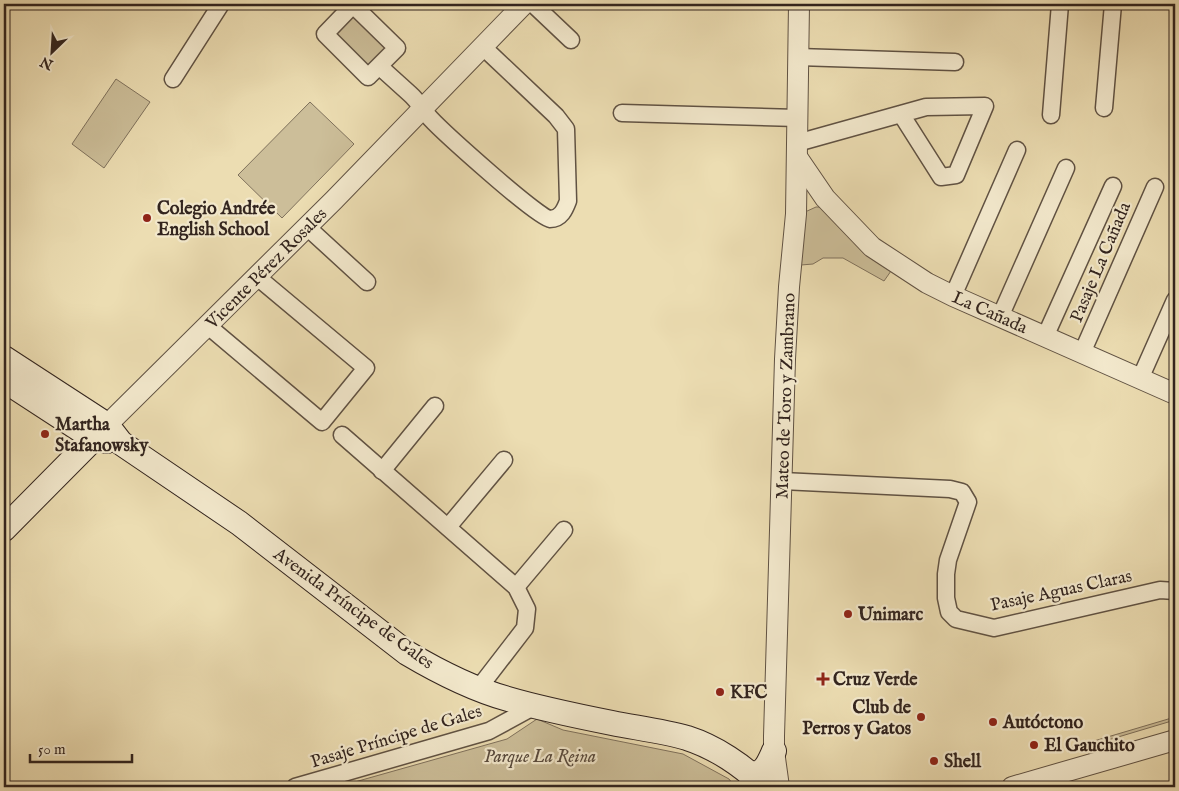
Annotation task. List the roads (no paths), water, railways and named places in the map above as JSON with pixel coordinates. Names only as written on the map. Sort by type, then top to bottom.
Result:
[{"type":"main road","name":"Avenida Príncipe de Gales","points":[[4,358],[107,435],[239,523],[407,653],[445,674],[478,689],[535,706],[686,738],[706,746],[752,782]]},
{"type":"main road","name":"Avenida Príncipe de Gales","points":[[4,380],[107,435]]},
{"type":"main road","name":"Vicente Pérez Rosales","points":[[4,529],[107,435]]},
{"type":"main road","points":[[752,782],[753,774],[760,773],[774,751]]},
{"type":"street","points":[[173,80],[222,4]]},
{"type":"street","name":"Vicente Pérez Rosales","points":[[107,435],[256,276],[524,4]]},
{"type":"street","points":[[533,4],[571,40]]},
{"type":"street","name":"Mateo de Toro y Zambrano","points":[[779,787],[774,751],[785,359],[796,190],[799,4]]},
{"type":"street","points":[[1051,115],[1060,4]]},
{"type":"street","points":[[1104,108],[1113,4]]},
{"type":"street","points":[[353,5],[397,48],[379,66],[368,77],[325,34],[353,5]]},
{"type":"street","points":[[379,66],[412,96],[439,126],[522,201],[541,215],[550,219],[558,217],[565,210],[568,201],[566,129],[556,116],[482,46]]},
{"type":"street","points":[[798,57],[955,62]]},
{"type":"street","points":[[797,150],[901,114],[926,107],[985,106],[956,174],[941,177],[901,114]]},
{"type":"street","points":[[622,114],[797,118]]},
{"type":"street","name":"La Cañada","points":[[797,150],[825,198],[872,247],[927,283],[1175,394]]},
{"type":"street","points":[[953,296],[1017,150]]},
{"type":"street","points":[[1000,317],[1066,168]]},
{"type":"street","name":"Pasaje La Cañada","points":[[1045,337],[1113,186]]},
{"type":"street","name":"Pasaje La Cañada","points":[[1082,353],[1155,187]]},
{"type":"street","name":"La Cañada","points":[[796,190],[815,193],[825,198]]},
{"type":"street","points":[[307,226],[367,282]]},
{"type":"street","points":[[208,326],[322,422],[366,368],[256,276]]},
{"type":"street","points":[[1140,379],[1175,300]]},
{"type":"street","points":[[382,471],[435,406]]},
{"type":"street","name":"Pasaje Príncipe de Gales","points":[[342,435],[516,587],[527,610],[525,628],[478,689]]},
{"type":"street","points":[[448,527],[504,460]]},
{"type":"street","name":"Pasaje Aguas Claras","points":[[782,481],[950,489],[962,492],[968,502],[948,560],[946,574],[946,598],[949,612],[956,618],[994,628],[1160,590],[1175,591]]},
{"type":"street","points":[[516,587],[564,530]]},
{"type":"street","name":"Pasaje Príncipe de Gales","points":[[295,787],[489,731],[535,706]]},
{"type":"street","points":[[1012,787],[1175,740]]},
{"type":"place","name":"Colegio Andrée English School","points":[[147,218]]},
{"type":"place","name":"Martha Stafanowsky","points":[[45,434]]},
{"type":"place","name":"Unimarc","points":[[848,614]]},
{"type":"place","name":"Cruz Verde","points":[[823,679]]},
{"type":"place","name":"KFC","points":[[720,692]]},
{"type":"place","name":"Club de Perros y Gatos","points":[[921,717]]},
{"type":"place","name":"Autóctono","points":[[993,722]]},
{"type":"place","name":"El Gauchito","points":[[1034,745]]},
{"type":"place","name":"Shell","points":[[934,761]]},
{"type":"park label","name":"Parque La Reina","points":[[540,756]]}]
